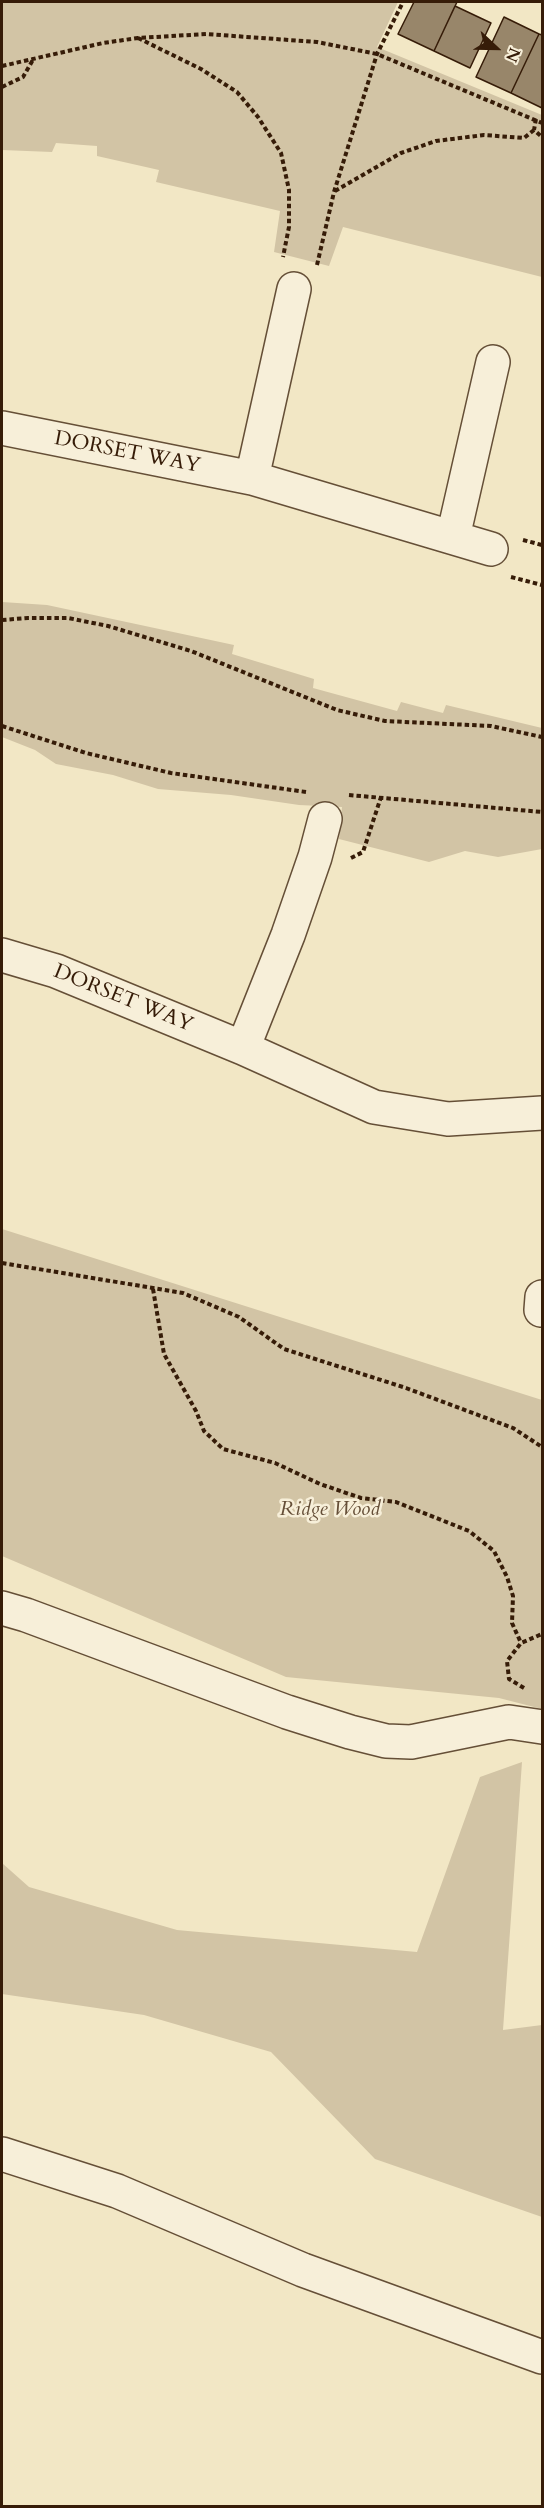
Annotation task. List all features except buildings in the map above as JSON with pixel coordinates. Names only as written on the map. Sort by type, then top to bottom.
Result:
[{"type":"street","points":[[252,478],[294,289]]},
{"type":"street","points":[[453,537],[493,362]]},
{"type":"street","name":"DORSET WAY","points":[[2,428],[252,478],[491,549]]},
{"type":"street","points":[[243,1048],[328,860],[326,802]]},
{"type":"street","name":"DORSET WAY","points":[[2,955],[56,971],[243,1048],[374,1107],[448,1119],[543,1113]]},
{"type":"street","points":[[2,1608],[287,1712],[386,1741],[411,1742],[508,1722],[543,1727]]},
{"type":"street","points":[[2,2154],[117,2191],[303,2270],[543,2357]]},
{"type":"path","points":[[138,38],[201,69],[237,92],[258,117],[282,153],[290,190],[289,227],[283,262],[294,289],[318,265],[334,192],[377,54],[403,2]]},
{"type":"path","points":[[2,66],[138,38],[206,34],[317,42],[377,54],[543,123]]},
{"type":"path","points":[[2,87],[23,77],[34,58]]},
{"type":"path","points":[[334,192],[401,153],[436,141],[484,135],[524,138],[534,130],[536,120]]},
{"type":"path","points":[[534,130],[543,137]]},
{"type":"path","points":[[2,621],[28,618],[68,618],[108,626],[191,651],[337,710],[385,721],[491,726],[543,737]]},
{"type":"path","points":[[2,726],[86,753],[171,773],[326,802],[381,797],[543,812]]},
{"type":"path","points":[[328,860],[363,852],[381,797]]},
{"type":"path","points":[[2,1263],[183,1293],[240,1317],[284,1349],[406,1388],[513,1428],[543,1447]]},
{"type":"path","points":[[153,1289],[164,1354],[196,1411],[204,1431],[224,1449],[275,1463],[320,1484],[361,1498],[396,1502],[469,1531],[494,1551],[507,1577],[513,1596],[512,1623],[521,1643]]},
{"type":"path","points":[[510,1679],[507,1661],[521,1643],[543,1634]]},
{"type":"green space","points":[[2,2],[398,2],[377,47],[542,115],[542,277],[343,227],[329,266],[274,252],[280,211],[156,182],[159,170],[97,156],[97,146],[56,143],[52,152],[2,150]]},
{"type":"green space","points":[[2,602],[47,605],[234,645],[232,654],[314,679],[313,688],[397,711],[401,702],[443,713],[446,705],[542,728],[542,849],[498,857],[465,851],[429,862],[339,839],[342,807],[299,805],[231,795],[158,789],[113,775],[56,764],[35,750],[2,737]]},
{"type":"green space","name":"Ridge Wood","points":[[2,1229],[542,1400],[542,1709],[499,1698],[286,1677],[2,1556]]},
{"type":"green space","points":[[522,1762],[503,2030],[542,2025],[542,2217],[375,2159],[271,2052],[144,2015],[2,1994],[2,1863],[29,1887],[177,1930],[417,1952],[480,1777]]}]
